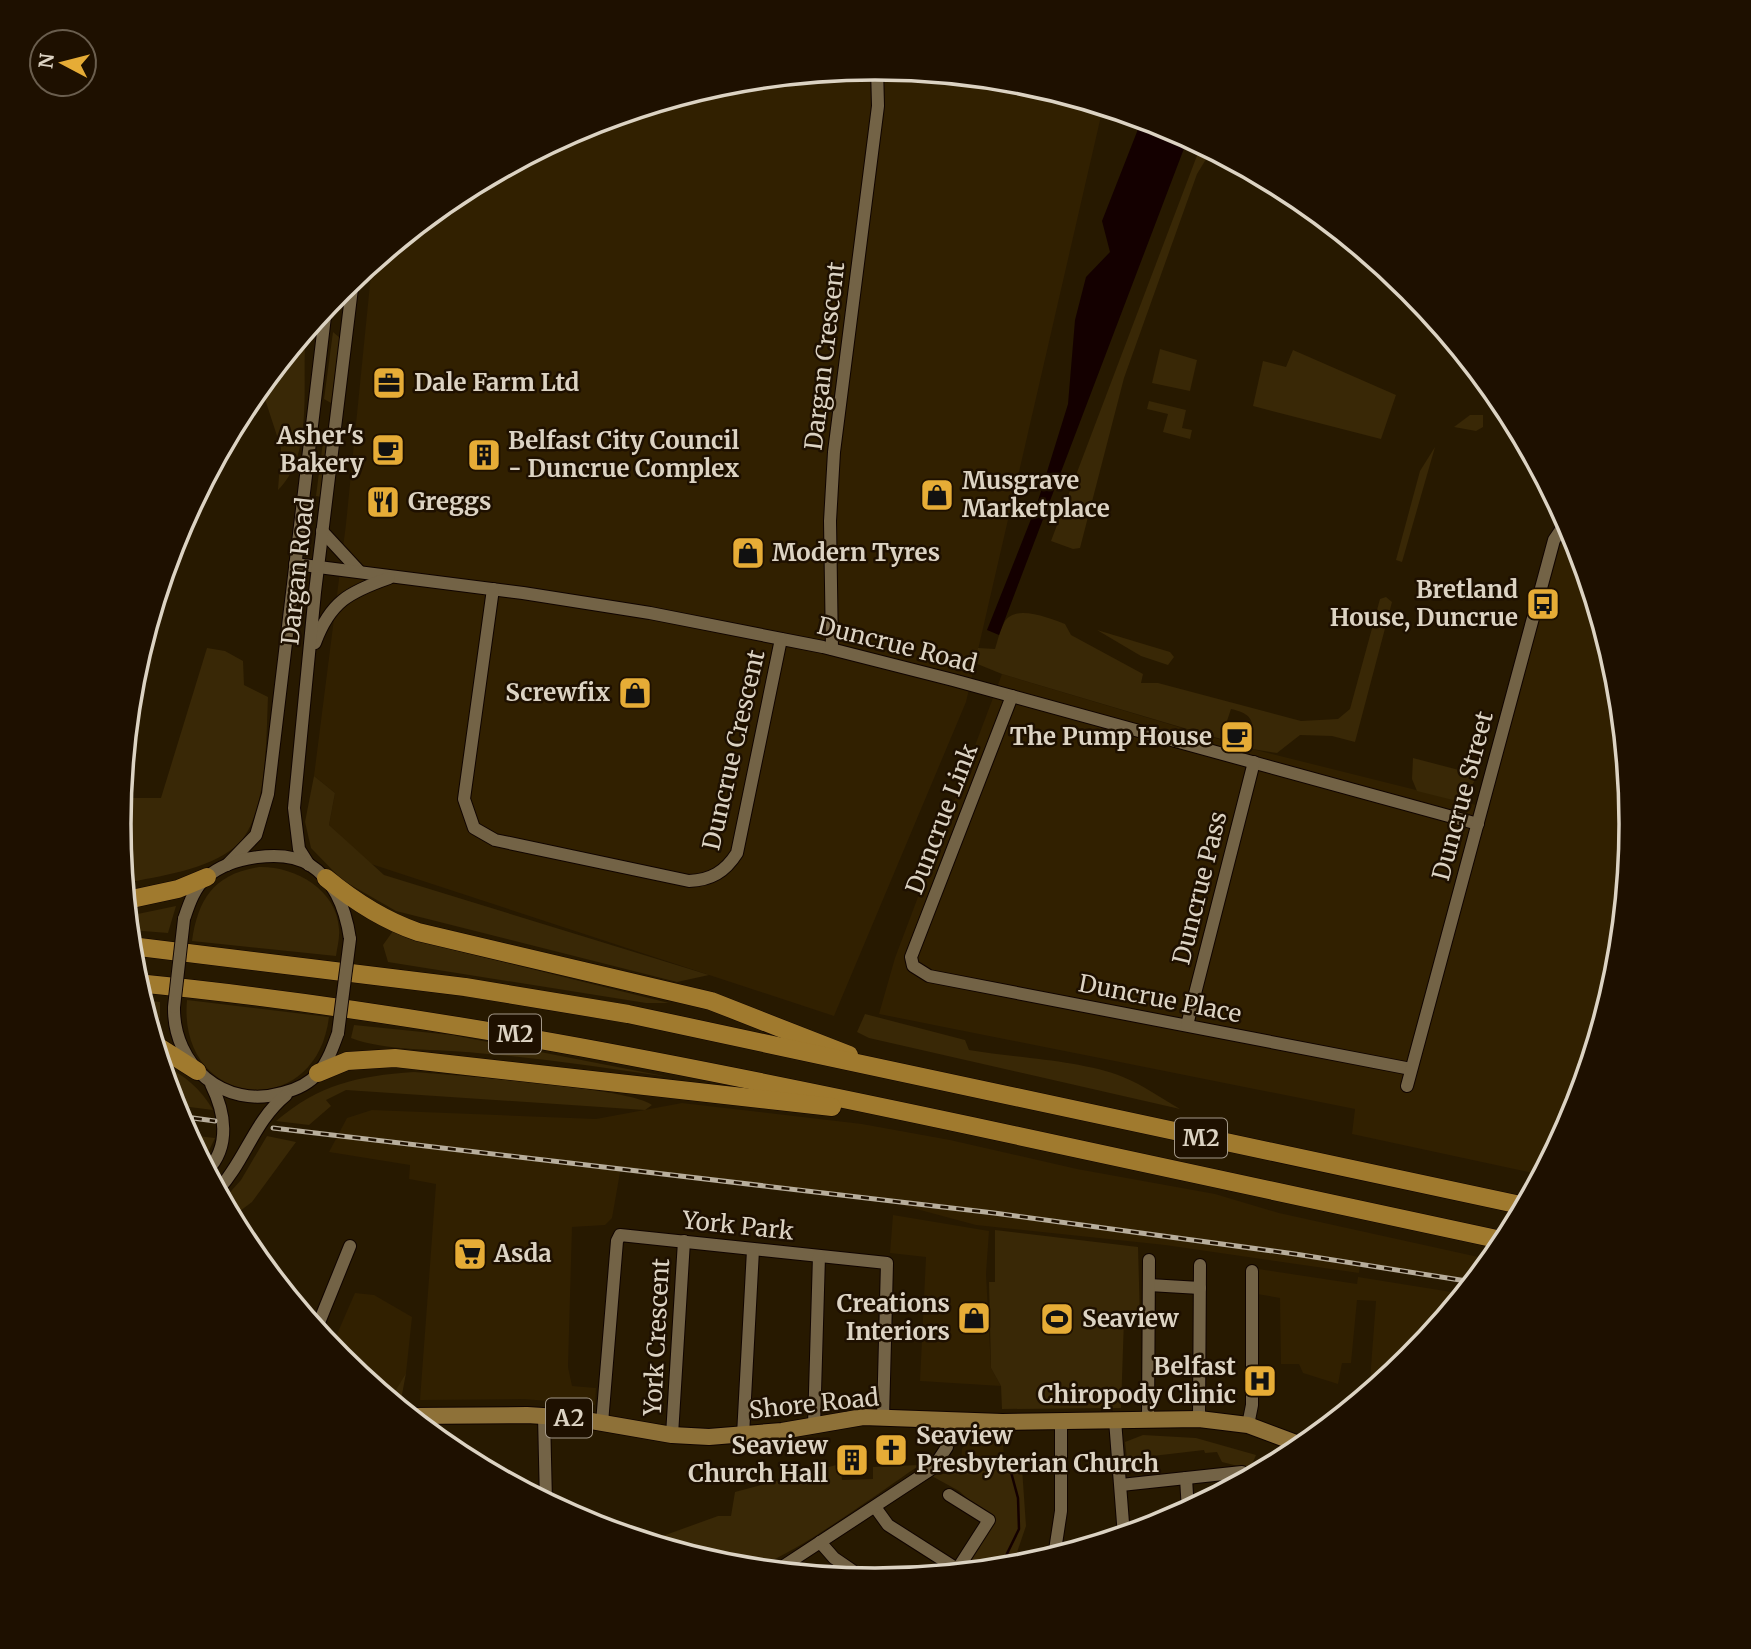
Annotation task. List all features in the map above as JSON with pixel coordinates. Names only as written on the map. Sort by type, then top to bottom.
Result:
[{"type":"highway","points":[[136,898],[178,889],[207,877]]},
{"type":"highway","points":[[326,878],[379,916],[418,932],[711,1001],[827,1044],[877,1068]]},
{"type":"highway","name":"M2","points":[[142,948],[478,989],[628,1014],[1516,1204]]},
{"type":"highway","name":"M2","points":[[149,984],[255,995],[453,1023],[619,1052],[1494,1238]]},
{"type":"highway","points":[[168,1052],[197,1071]]},
{"type":"highway","points":[[318,1073],[346,1061],[396,1058],[830,1107],[888,1109]]},
{"type":"main road","name":"Shore Road","points":[[424,1416],[544,1416],[672,1435],[743,1435],[850,1419],[1062,1422],[1199,1419],[1248,1425],[1291,1441]]},
{"type":"street","name":"Dargan Crescent","points":[[832,649],[833,462],[878,106],[877,80]]},
{"type":"street","name":"Dargan Road","points":[[309,864],[299,849],[294,807],[318,566],[351,296]]},
{"type":"street","name":"Dargan Road","points":[[227,865],[257,835],[262,821],[324,325]]},
{"type":"street","points":[[322,531],[359,571]]},
{"type":"street","name":"Duncrue Street","points":[[1407,1086],[1554,540],[1559,532]]},
{"type":"street","name":"Duncrue Road","points":[[295,564],[359,571],[389,578],[493,589],[650,613],[832,649],[1478,824]]},
{"type":"street","points":[[310,655],[329,612],[357,590],[389,578]]},
{"type":"street","name":"Duncrue Crescent","points":[[493,589],[464,799],[474,828],[495,840],[689,881],[714,876],[728,867],[737,853],[781,639]]},
{"type":"street","name":"Duncrue Link","points":[[911,957],[1012,696]]},
{"type":"street","name":"Duncrue Pass","points":[[1187,1025],[1254,762]]},
{"type":"street","points":[[213,1163],[219,1155],[224,1123],[221,1103],[211,1084],[197,1071],[178,1040],[174,1026],[184,919],[190,899],[207,877],[227,865],[274,857],[309,864],[326,878],[342,905],[350,939],[338,1033],[318,1073],[292,1090],[265,1115],[224,1183]]},
{"type":"street","name":"Duncrue Place","points":[[911,957],[913,966],[929,976],[1411,1069]]},
{"type":"street","points":[[211,1084],[256,1097],[292,1090]]},
{"type":"street","name":"York Park","points":[[602,1423],[617,1241],[620,1235],[887,1264],[883,1418]]},
{"type":"street","name":"York Crescent","points":[[672,1435],[684,1241]]},
{"type":"street","points":[[320,1320],[350,1246]]},
{"type":"street","points":[[743,1435],[753,1250]]},
{"type":"street","points":[[814,1426],[819,1256]]},
{"type":"street","points":[[1148,1419],[1149,1260]]},
{"type":"street","points":[[1199,1419],[1200,1265]]},
{"type":"street","points":[[1248,1425],[1252,1405],[1252,1272]]},
{"type":"street","points":[[1149,1284],[1200,1288]]},
{"type":"street","points":[[544,1416],[546,1492]]},
{"type":"street","points":[[788,1563],[933,1468],[947,1447],[952,1420]]},
{"type":"street","points":[[1115,1420],[1123,1526]]},
{"type":"street","points":[[1056,1546],[1061,1511],[1062,1422]]},
{"type":"street","points":[[1121,1485],[1241,1472]]},
{"type":"street","points":[[1186,1478],[1187,1500]]},
{"type":"street","points":[[949,1495],[989,1520],[961,1563]]},
{"type":"street","points":[[875,1507],[887,1525],[947,1565]]},
{"type":"street","points":[[820,1542],[834,1558],[848,1567]]},
{"type":"shaded area","points":[[876,80],[973,87],[1021,95],[1101,116],[966,702],[834,1016],[368,863],[329,825],[335,793],[314,776],[346,524],[371,278],[423,234],[462,206],[546,157],[636,120],[683,106],[778,87],[827,82]]},
{"type":"shaded area","points":[[1138,129],[1184,148],[999,635],[987,630],[1037,504],[1068,404],[1075,320],[1086,277],[1110,252],[1102,221]]},
{"type":"shaded area","points":[[1198,154],[1207,158],[1197,174],[1124,378],[1080,548],[1073,549],[1051,541]]},
{"type":"shaded area","points":[[333,332],[340,338],[331,403],[324,399]]},
{"type":"shaded area","points":[[305,347],[305,403],[301,442],[289,476],[278,490],[281,448],[265,400]]},
{"type":"shaded area","points":[[1160,349],[1197,360],[1190,391],[1152,383]]},
{"type":"shaded area","points":[[1293,350],[1396,395],[1381,439],[1253,406],[1263,361],[1286,367]]},
{"type":"shaded area","points":[[1149,401],[1186,410],[1182,428],[1192,430],[1190,439],[1163,432],[1168,414],[1147,409]]},
{"type":"shaded area","points":[[1470,415],[1483,415],[1483,427],[1476,431],[1454,427]]},
{"type":"shaded area","points":[[329,432],[321,497],[316,496],[324,434]]},
{"type":"shaded area","points":[[1435,447],[1402,562],[1396,560],[1420,471]]},
{"type":"shaded area","points":[[1563,540],[1580,585],[1605,679],[1618,776],[1618,873],[1605,970],[1594,1017],[1563,1109],[1533,1173],[1352,1134],[1355,1109],[879,1014],[895,958],[1002,674],[1252,749],[1488,808]]},
{"type":"shaded area","points":[[1386,597],[1392,602],[1355,742],[1332,736],[1300,735],[1277,753],[1252,749],[1252,722],[1240,711],[1231,709],[1221,739],[1002,674],[975,663],[978,648],[995,649],[1003,624],[1010,616],[1034,614],[1065,624],[1071,635],[1143,674],[1141,683],[1158,683],[1301,721],[1338,719],[1350,709],[1380,599]]},
{"type":"shaded area","points":[[1097,630],[1170,652],[1174,657],[1168,665],[1141,656]]},
{"type":"shaded area","points":[[207,648],[225,651],[243,661],[244,685],[268,697],[263,776],[254,817],[236,846],[212,861],[168,875],[134,881],[132,798],[161,798]]},
{"type":"shaded area","points":[[1413,758],[1478,775],[1469,790],[1453,800],[1417,791],[1412,779]]},
{"type":"shaded area","points":[[314,776],[335,793],[329,825],[384,875],[709,975],[677,982],[396,911],[342,880],[311,848],[305,822]]},
{"type":"shaded area","points":[[259,867],[299,876],[311,883],[331,902],[339,932],[336,956],[192,941],[199,913],[211,891],[230,876]]},
{"type":"shaded area","points":[[176,906],[168,933],[139,931],[137,914]]},
{"type":"shaded area","points":[[393,931],[458,951],[669,1003],[646,1003],[388,962],[383,945]]},
{"type":"shaded area","points":[[187,1000],[329,1017],[319,1051],[300,1075],[276,1087],[249,1090],[224,1081],[203,1064],[190,1036]]},
{"type":"shaded area","points":[[153,1001],[160,1002],[158,1021]]},
{"type":"shaded area","points":[[865,1014],[965,1040],[969,1050],[1068,1063],[1106,1071],[1138,1084],[1180,1109],[869,1038],[857,1032]]},
{"type":"shaded area","points":[[354,1025],[452,1035],[669,1077],[525,1058],[379,1045],[351,1038]]},
{"type":"shaded area","points":[[173,1070],[191,1083],[213,1110],[187,1107]]},
{"type":"shaded area","points":[[414,1072],[578,1088],[612,1093],[652,1105],[645,1110],[346,1090],[326,1100],[331,1106],[309,1125],[276,1121],[308,1098],[340,1084],[375,1076]]},
{"type":"shaded area","points":[[682,1103],[862,1124],[950,1140],[1077,1169],[1215,1194],[1279,1213],[1480,1257],[1462,1281],[1360,1265],[1359,1273],[1165,1245],[976,1225],[894,1203],[621,1167],[612,1218],[605,1225],[572,1227],[568,1367],[572,1386],[596,1388],[595,1405],[524,1399],[420,1400],[436,1184],[409,1179],[410,1165],[329,1152],[347,1118],[372,1110],[596,1119]]},
{"type":"shaded area","points":[[200,1136],[215,1138],[208,1153]]},
{"type":"shaded area","points":[[267,1136],[296,1142],[252,1202],[240,1211],[229,1193],[241,1180]]},
{"type":"shaded area","points":[[893,1215],[989,1231],[986,1274],[991,1368],[1001,1386],[920,1381],[926,1257],[890,1253]]},
{"type":"shaded area","name":"Seaview","points":[[995,1230],[1138,1247],[1140,1318],[1124,1319],[1121,1408],[1002,1409],[1001,1386],[991,1368],[989,1282],[995,1282]]},
{"type":"shaded area","points":[[1258,1269],[1357,1284],[1358,1277],[1454,1292],[1402,1351],[1370,1380],[1376,1301],[1357,1300],[1351,1363],[1342,1363],[1338,1384],[1303,1373],[1299,1364],[1281,1364],[1280,1298],[1257,1294]]},
{"type":"shaded area","points":[[355,1293],[374,1295],[412,1317],[406,1373],[397,1390],[385,1384],[336,1337]]},
{"type":"shaded area","points":[[406,1373],[401,1397],[391,1389],[396,1390]]},
{"type":"shaded area","points":[[1143,1435],[1196,1438],[1256,1455],[1248,1468],[1222,1462],[1217,1452],[1205,1453],[1204,1450],[1127,1459],[1125,1442]]},
{"type":"shaded area","points":[[969,1438],[1002,1438],[1006,1468],[960,1473],[962,1449]]},
{"type":"shaded area","points":[[840,1464],[842,1480],[873,1479],[873,1467],[920,1465],[807,1541],[770,1561],[730,1554],[661,1537],[718,1516],[731,1516],[735,1492]]},
{"type":"shaded area","points":[[1022,1468],[1026,1526],[1016,1555],[967,1563],[993,1521],[959,1491],[930,1475]]},
{"type":"waterway","points":[[1006,1557],[1019,1529],[1018,1498],[1011,1472]]},
{"type":"railway","points":[[192,1118],[215,1121]]},
{"type":"railway","points":[[273,1128],[994,1213],[1295,1254],[1463,1280]]},
{"type":"place","name":"Dale Farm Ltd","points":[[389,383]]},
{"type":"place","name":"Asher's Bakery","points":[[388,450]]},
{"type":"place","name":"Belfast City Council - Duncrue Complex","points":[[484,455]]},
{"type":"place","name":"Musgrave Marketplace","points":[[937,495]]},
{"type":"place","name":"Greggs","points":[[383,502]]},
{"type":"place","name":"Modern Tyres","points":[[748,553]]},
{"type":"place","name":"Bretland House, Duncrue","points":[[1543,604]]},
{"type":"place","name":"Screwfix","points":[[635,693]]},
{"type":"place","name":"The Pump House","points":[[1237,737]]},
{"type":"place","name":"Asda","points":[[470,1254]]},
{"type":"place","name":"Creations Interiors","points":[[974,1318]]},
{"type":"place","name":"Seaview","points":[[1057,1319]]},
{"type":"place","name":"Belfast Chiropody Clinic","points":[[1260,1381]]},
{"type":"place","name":"Seaview Presbyterian Church","points":[[891,1450]]},
{"type":"place","name":"Seaview Church Hall","points":[[852,1460]]}]
